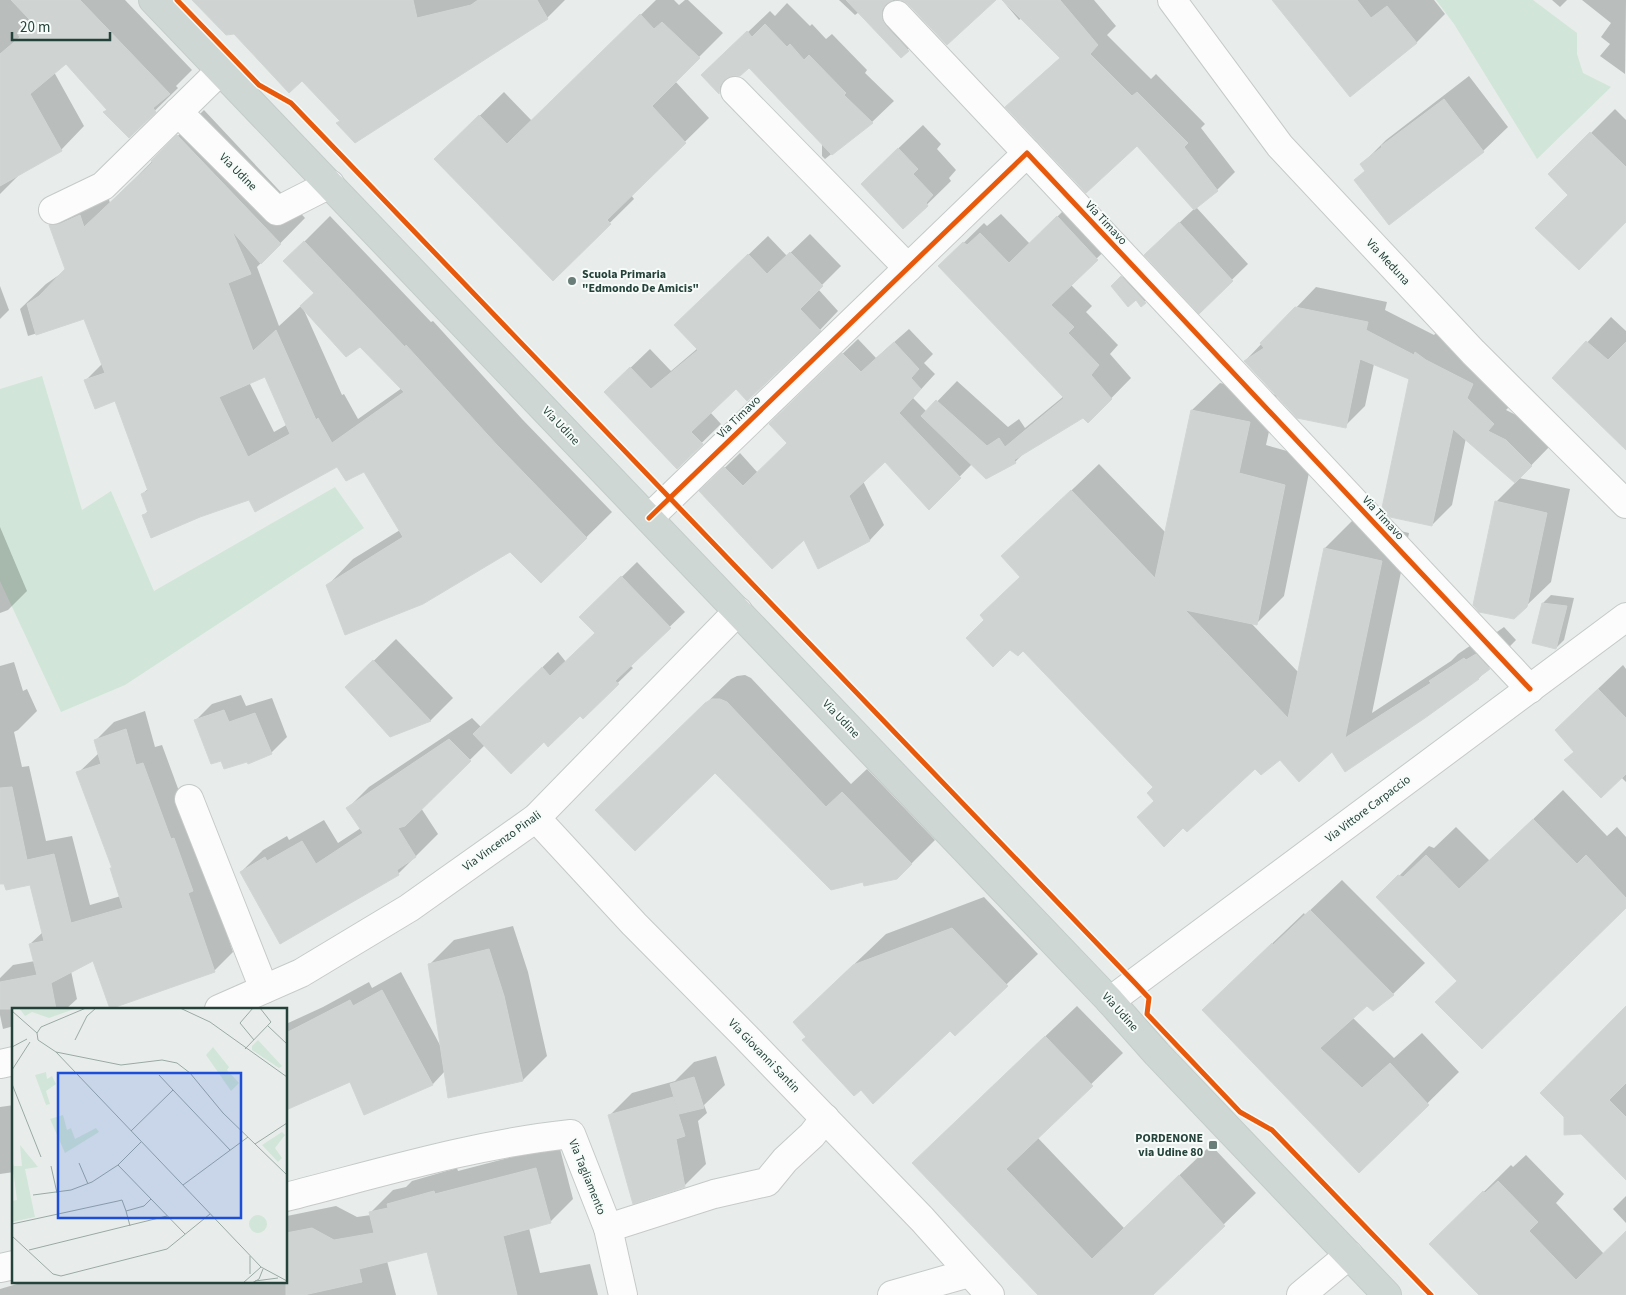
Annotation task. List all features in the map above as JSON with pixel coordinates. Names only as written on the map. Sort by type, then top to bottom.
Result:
[{"type":"main road","name":"Via Udine","points":[[154,0],[1110,1001],[1157,1054],[1387,1295]]},
{"type":"street","name":"Via Meduna","points":[[1172,0],[1280,146],[1472,352],[1626,504]]},
{"type":"street","points":[[897,15],[1027,153]]},
{"type":"street","points":[[53,210],[103,186],[221,70]]},
{"type":"street","points":[[735,91],[908,268]]},
{"type":"street","name":"Via Udine","points":[[178,112],[278,211],[330,184]]},
{"type":"street","name":"Via Timavo","points":[[649,518],[1027,153],[1530,689]]},
{"type":"street","name":"Via Vincenzo Pinali","points":[[221,1008],[301,973],[409,908],[536,818],[738,611]]},
{"type":"street","name":"Via Vittore Carpaccio","points":[[1110,1001],[1626,617]]},
{"type":"street","points":[[189,799],[264,989]]},
{"type":"street","name":"Via Giovanni Santin","points":[[536,818],[634,924],[922,1219],[969,1274],[990,1295]]},
{"type":"street","name":"Via Tagliamento","points":[[288,1196],[489,1146],[533,1138],[571,1134],[608,1228],[714,1194],[767,1182],[785,1160],[812,1135],[825,1118]]},
{"type":"street","points":[[608,1228],[623,1295]]},
{"type":"street","points":[[1302,1295],[1349,1255]]},
{"type":"street","points":[[900,1294],[969,1274]]},
{"type":"green space","points":[[1436,0],[1533,0],[1577,33],[1577,54],[1583,73],[1611,87],[1537,159],[1454,24]]},
{"type":"green space","points":[[42,376],[82,510],[111,491],[154,591],[335,487],[364,528],[125,685],[61,712],[0,581],[0,389]]},
{"type":"building","points":[[11,0],[80,0],[170,94],[153,108],[156,112],[129,138],[103,112],[107,110],[66,64],[30,94],[62,151],[0,186],[0,54],[20,37],[17,33],[30,20]]},
{"type":"building","points":[[192,0],[413,0],[417,18],[471,5],[478,0],[537,0],[548,19],[355,143],[336,123],[340,121],[302,81],[289,93],[234,34],[226,35]]},
{"type":"building","points":[[846,0],[893,0],[886,4],[882,10],[882,19],[909,51],[901,58]]},
{"type":"building","points":[[901,0],[996,0],[947,45],[908,4]]},
{"type":"building","points":[[1002,0],[1060,0],[1098,45],[1090,54],[1132,96],[1137,92],[1188,143],[1184,147],[1218,191],[1194,210],[1137,146],[1086,193],[1005,107],[1060,58]]},
{"type":"building","points":[[1272,0],[1357,0],[1371,18],[1387,6],[1417,43],[1350,97]]},
{"type":"building","points":[[640,14],[654,29],[662,22],[700,58],[652,106],[686,143],[607,220],[611,224],[553,281],[434,159],[479,115],[507,144]]},
{"type":"building","points":[[765,24],[787,47],[790,44],[804,60],[809,55],[846,93],[844,95],[873,123],[832,155],[749,68],[740,76],[732,76],[724,80],[720,86],[719,94],[701,75],[747,31],[752,37]]},
{"type":"building","points":[[1444,99],[1484,152],[1389,225],[1354,180],[1365,171],[1360,164]]},
{"type":"building","points":[[1590,132],[1626,167],[1626,222],[1579,270],[1535,228],[1568,195],[1548,174]]},
{"type":"building","points":[[177,135],[281,244],[261,264],[232,231],[251,274],[228,283],[253,351],[276,330],[316,420],[318,418],[332,443],[404,392],[360,347],[346,357],[300,306],[314,293],[283,261],[304,241],[405,347],[406,345],[497,445],[587,538],[541,583],[510,552],[423,604],[345,635],[326,585],[403,537],[364,472],[346,481],[337,467],[255,512],[249,500],[200,517],[151,538],[142,515],[148,513],[141,494],[148,491],[115,401],[95,409],[84,380],[105,373],[84,319],[36,335],[27,304],[39,296],[65,269],[49,225],[60,224],[80,215],[84,227],[153,162],[151,161]],"holes":[[[265,377],[290,434],[248,457],[219,397]]]},
{"type":"building","points":[[898,148],[918,169],[913,174],[933,195],[926,203],[928,206],[903,229],[861,184]]},
{"type":"building","points":[[1057,216],[1098,260],[1051,305],[1074,327],[1068,333],[1099,365],[1091,375],[1112,399],[1088,423],[1083,418],[1014,460],[1016,463],[986,479],[921,416],[936,400],[987,446],[999,438],[1005,447],[1064,398],[938,266],[963,242],[967,245],[980,233],[1009,263]]},
{"type":"building","points":[[1179,222],[1233,281],[1199,314],[1144,255]]},
{"type":"building","points":[[790,252],[823,286],[800,309],[821,331],[747,401],[736,389],[691,432],[703,444],[677,469],[604,392],[630,367],[651,389],[698,350],[674,325],[748,254],[767,274]]},
{"type":"building","points":[[1121,276],[1146,303],[1141,307],[1136,300],[1128,307],[1111,286]]},
{"type":"building","points":[[1295,307],[1368,322],[1366,330],[1414,355],[1415,352],[1426,360],[1473,384],[1467,398],[1494,424],[1488,431],[1506,440],[1532,466],[1515,483],[1453,429],[1432,526],[1390,517],[1382,508],[1409,379],[1360,359],[1346,428],[1297,418],[1244,361],[1264,348],[1260,343]]},
{"type":"building","points":[[1586,341],[1608,360],[1626,342],[1626,450],[1552,378]]},
{"type":"building","points":[[894,342],[919,369],[911,378],[921,389],[899,413],[961,478],[929,510],[885,462],[849,496],[870,541],[818,569],[804,540],[772,569],[699,491],[724,467],[743,486],[787,443],[769,424],[842,353],[861,372]]},
{"type":"building","points":[[1191,410],[1250,422],[1239,473],[1285,485],[1257,625],[1185,610],[1288,718],[1324,548],[1382,561],[1345,738],[1431,683],[1429,681],[1464,658],[1466,660],[1476,654],[1490,669],[1425,718],[1345,772],[1332,752],[1299,782],[1280,760],[1261,775],[1255,769],[1187,832],[1183,828],[1164,847],[1137,817],[1154,801],[1147,793],[1153,787],[1023,651],[1018,656],[1010,650],[993,667],[966,638],[984,620],[980,615],[1020,577],[1001,556],[1071,490],[1155,578]]},
{"type":"building","points":[[1495,501],[1547,513],[1527,607],[1514,619],[1479,612],[1473,605]]},
{"type":"building","points":[[621,576],[671,628],[615,681],[619,684],[583,719],[580,716],[548,747],[544,742],[511,774],[473,734],[542,667],[550,676],[595,633],[579,617]]},
{"type":"building","points":[[1542,603],[1567,606],[1556,649],[1532,643]]},
{"type":"building","points":[[373,660],[431,721],[390,737],[345,687]]},
{"type":"building","points":[[1598,689],[1626,718],[1626,774],[1601,798],[1564,760],[1574,752],[1555,730]]},
{"type":"building","points":[[712,699],[720,699],[727,702],[826,807],[842,792],[912,864],[897,879],[864,886],[863,882],[831,890],[715,773],[635,851],[595,810],[705,703]]},
{"type":"building","points":[[224,710],[229,722],[255,713],[272,754],[248,764],[247,762],[224,769],[221,761],[211,764],[194,720]]},
{"type":"building","points":[[126,729],[136,765],[143,763],[171,839],[174,838],[193,891],[188,893],[215,972],[110,1008],[93,961],[51,983],[56,1008],[0,1009],[0,982],[37,975],[29,944],[44,941],[30,885],[6,890],[4,884],[0,884],[0,788],[12,787],[27,860],[54,854],[71,923],[123,908],[110,868],[112,868],[76,772],[101,764],[94,740]]},
{"type":"building","points":[[449,739],[471,761],[405,826],[398,828],[416,857],[397,870],[399,875],[280,944],[240,872],[265,857],[267,861],[302,841],[316,864],[363,833],[346,808]]},
{"type":"building","points":[[1533,819],[1577,864],[1586,855],[1626,898],[1626,908],[1482,1049],[1435,1002],[1457,981],[1376,897],[1398,875],[1403,877],[1426,855],[1459,889]]},
{"type":"building","points":[[1310,910],[1394,995],[1373,1011],[1367,1006],[1320,1048],[1362,1088],[1390,1063],[1429,1105],[1359,1173],[1202,1010],[1272,943],[1273,945]]},
{"type":"building","points":[[952,928],[1008,986],[955,1036],[950,1031],[873,1104],[861,1090],[854,1096],[802,1040],[806,1037],[793,1022],[853,965]]},
{"type":"building","points":[[489,949],[504,996],[523,1081],[448,1098],[428,964]]},
{"type":"building","points":[[382,990],[433,1085],[364,1115],[350,1082],[288,1109],[288,1032],[350,1000],[353,1006]]},
{"type":"building","points":[[1626,1006],[1626,1083],[1609,1100],[1626,1117],[1626,1180],[1581,1134],[1564,1135],[1564,1117],[1540,1093]]},
{"type":"building","points":[[1045,1036],[1093,1086],[1006,1169],[1092,1259],[1179,1175],[1225,1226],[1153,1295],[1038,1295],[912,1163]]},
{"type":"building","points":[[694,1077],[704,1108],[679,1114],[670,1084]]},
{"type":"building","points":[[673,1097],[685,1136],[676,1139],[685,1187],[633,1204],[608,1115]]},
{"type":"building","points":[[536,1168],[551,1223],[503,1236],[517,1295],[438,1295],[427,1252],[359,1269],[362,1282],[304,1295],[286,1295],[286,1282],[288,1282],[288,1233],[312,1228],[334,1240],[374,1233],[369,1212],[388,1208],[387,1204],[434,1191],[435,1194]]},
{"type":"building","points":[[1498,1181],[1538,1222],[1529,1231],[1576,1280],[1626,1231],[1626,1295],[1479,1295],[1429,1244],[1483,1191],[1485,1193]]},
{"type":"cycle path","points":[[177,0],[259,85],[291,103],[1135,983],[1149,998],[1147,1014],[1240,1112],[1272,1130],[1431,1295]]},
{"type":"cycle path","points":[[649,518],[1027,153],[1530,689]]},
{"type":"place","name":"Scuola Primaria \"Edmondo De Amicis\"","points":[[572,281]]},
{"type":"place","name":"PORDENONE via Udine 80","points":[[1213,1145]]}]
